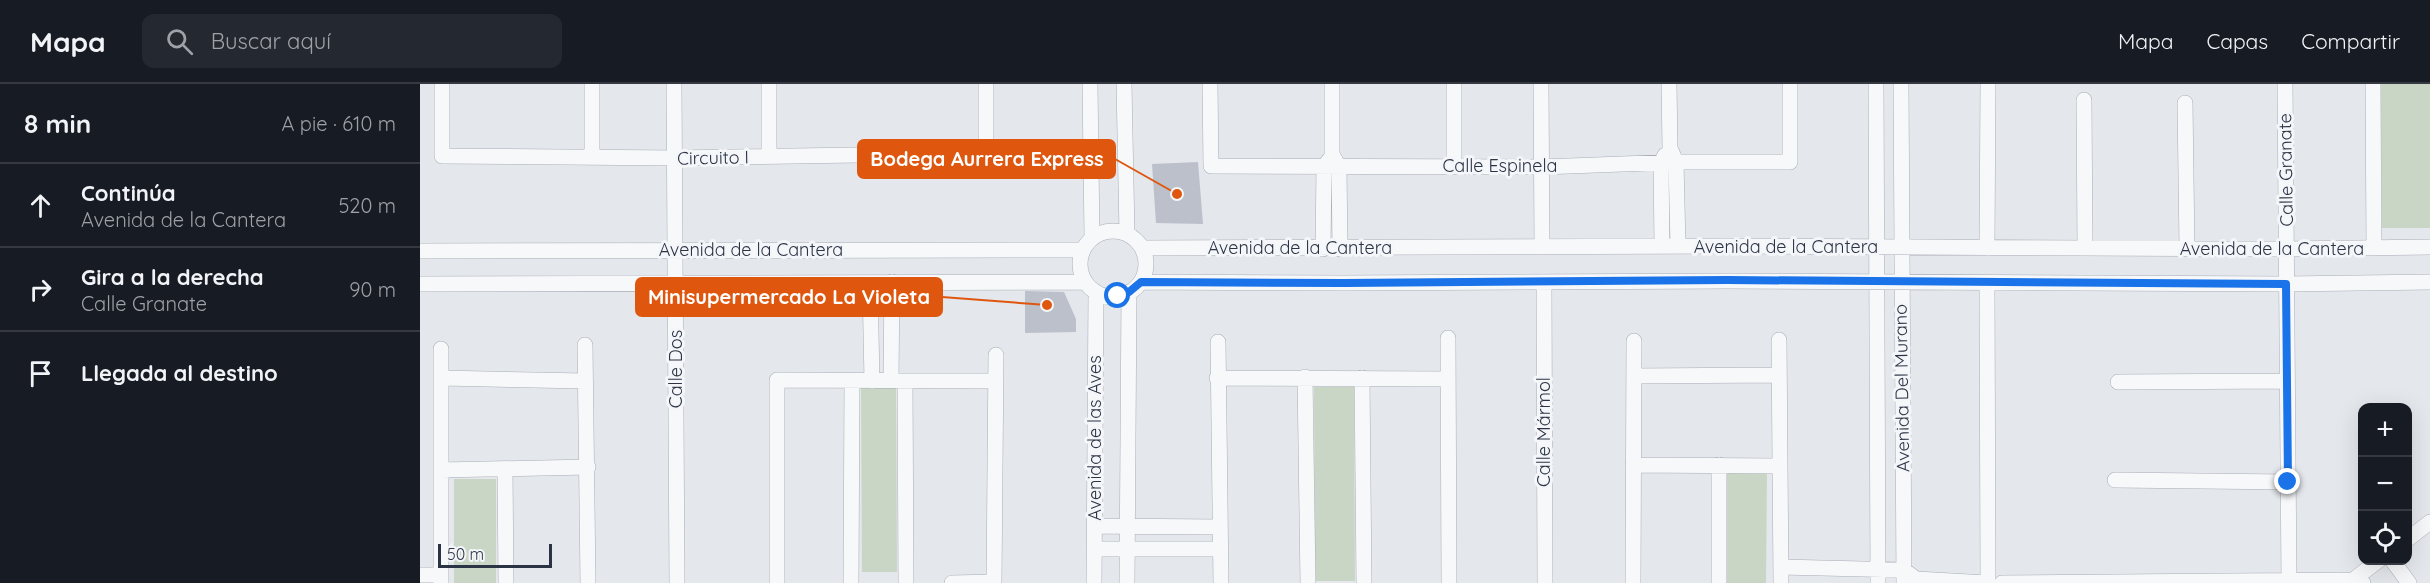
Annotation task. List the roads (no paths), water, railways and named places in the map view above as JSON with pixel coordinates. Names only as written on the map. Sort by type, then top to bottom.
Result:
[{"type":"street","name":"Circuito I","points":[[442,84],[442,156],[592,158],[986,153],[986,84]]},
{"type":"street","points":[[592,84],[592,158]]},
{"type":"street","name":"Calle Dos","points":[[674,84],[677,583]]},
{"type":"street","points":[[769,84],[769,157]]},
{"type":"street","points":[[1087,244],[1109,231],[1127,234],[1142,248],[1145,258],[1145,270],[1141,282],[1129,292],[1118,296],[1107,296],[1090,287],[1081,272],[1080,261],[1087,244],[1090,84]]},
{"type":"street","points":[[1124,84],[1127,234]]},
{"type":"street","name":"Calle Espinela","points":[[1210,84],[1210,166],[1332,163],[1542,166],[1668,162],[1790,162],[1790,84]]},
{"type":"street","points":[[1332,84],[1332,163],[1340,249]]},
{"type":"street","points":[[1454,84],[1454,166]]},
{"type":"street","points":[[1541,84],[1542,247]]},
{"type":"street","points":[[1662,246],[1670,148],[1669,84]]},
{"type":"street","name":"Avenida Del Murano","points":[[1876,84],[1878,576]]},
{"type":"street","name":"Avenida Del Murano","points":[[1900,84],[1900,282],[1908,579]]},
{"type":"street","points":[[1987,248],[1988,84]]},
{"type":"street","name":"Calle Granate","points":[[2285,84],[2289,581]]},
{"type":"street","points":[[2373,84],[2374,248]]},
{"type":"street","points":[[2084,100],[2085,248]]},
{"type":"street","points":[[2186,103],[2187,249]]},
{"type":"street","points":[[1668,162],[1678,246]]},
{"type":"street","points":[[1323,249],[1332,163]]},
{"type":"street","name":"Avenida de la Cantera","points":[[420,251],[1087,244]]},
{"type":"street","name":"Avenida de la Cantera","points":[[1142,248],[1678,246],[2287,249],[2430,247]]},
{"type":"street","points":[[892,282],[906,583]]},
{"type":"street","name":"Avenida de la Cantera","points":[[420,284],[892,282],[1090,287]]},
{"type":"street","name":"Avenida de la Cantera","points":[[1141,282],[2286,284],[2430,282]]},
{"type":"street","name":"Calle Mármol","points":[[1544,282],[1545,583]]},
{"type":"street","points":[[870,283],[872,381]]},
{"type":"street","points":[[1781,567],[1908,579],[1988,583],[1986,283]]},
{"type":"street","name":"Avenida de las Aves","points":[[1090,287],[1094,583]]},
{"type":"street","name":"Avenida de las Aves","points":[[1127,583],[1129,292]]},
{"type":"street","points":[[1448,338],[1449,583]]},
{"type":"street","points":[[1779,340],[1781,583]]},
{"type":"street","points":[[1633,583],[1634,341]]},
{"type":"street","points":[[1218,342],[1221,583]]},
{"type":"street","points":[[585,345],[588,583]]},
{"type":"street","points":[[420,575],[441,579],[441,349]]},
{"type":"street","points":[[952,583],[994,583],[996,355]]},
{"type":"street","points":[[1634,376],[1778,375]]},
{"type":"street","points":[[1305,377],[1308,583]]},
{"type":"street","points":[[441,378],[584,381]]},
{"type":"street","points":[[1217,378],[1448,379]]},
{"type":"street","points":[[1362,378],[1364,583]]},
{"type":"street","points":[[777,583],[777,380],[996,381]]},
{"type":"street","points":[[851,583],[852,381]]},
{"type":"street","points":[[2118,382],[2287,381]]},
{"type":"street","points":[[1633,465],[1779,466]]},
{"type":"street","points":[[1719,465],[1719,583]]},
{"type":"street","points":[[441,470],[588,467]]},
{"type":"street","points":[[506,469],[506,583]]},
{"type":"street","points":[[2115,480],[2288,482]]},
{"type":"street","points":[[2412,536],[2430,522]]},
{"type":"street","points":[[1094,526],[1220,527]]},
{"type":"street","points":[[1094,549],[1221,549]]},
{"type":"street","points":[[2002,583],[2358,582],[2375,565]]},
{"type":"street","points":[[2395,565],[2409,583]]},
{"type":"place","name":"Bodega Aurrera Express","points":[[1177,194]]},
{"type":"place","name":"Minisupermercado La Violeta","points":[[1047,305]]}]
